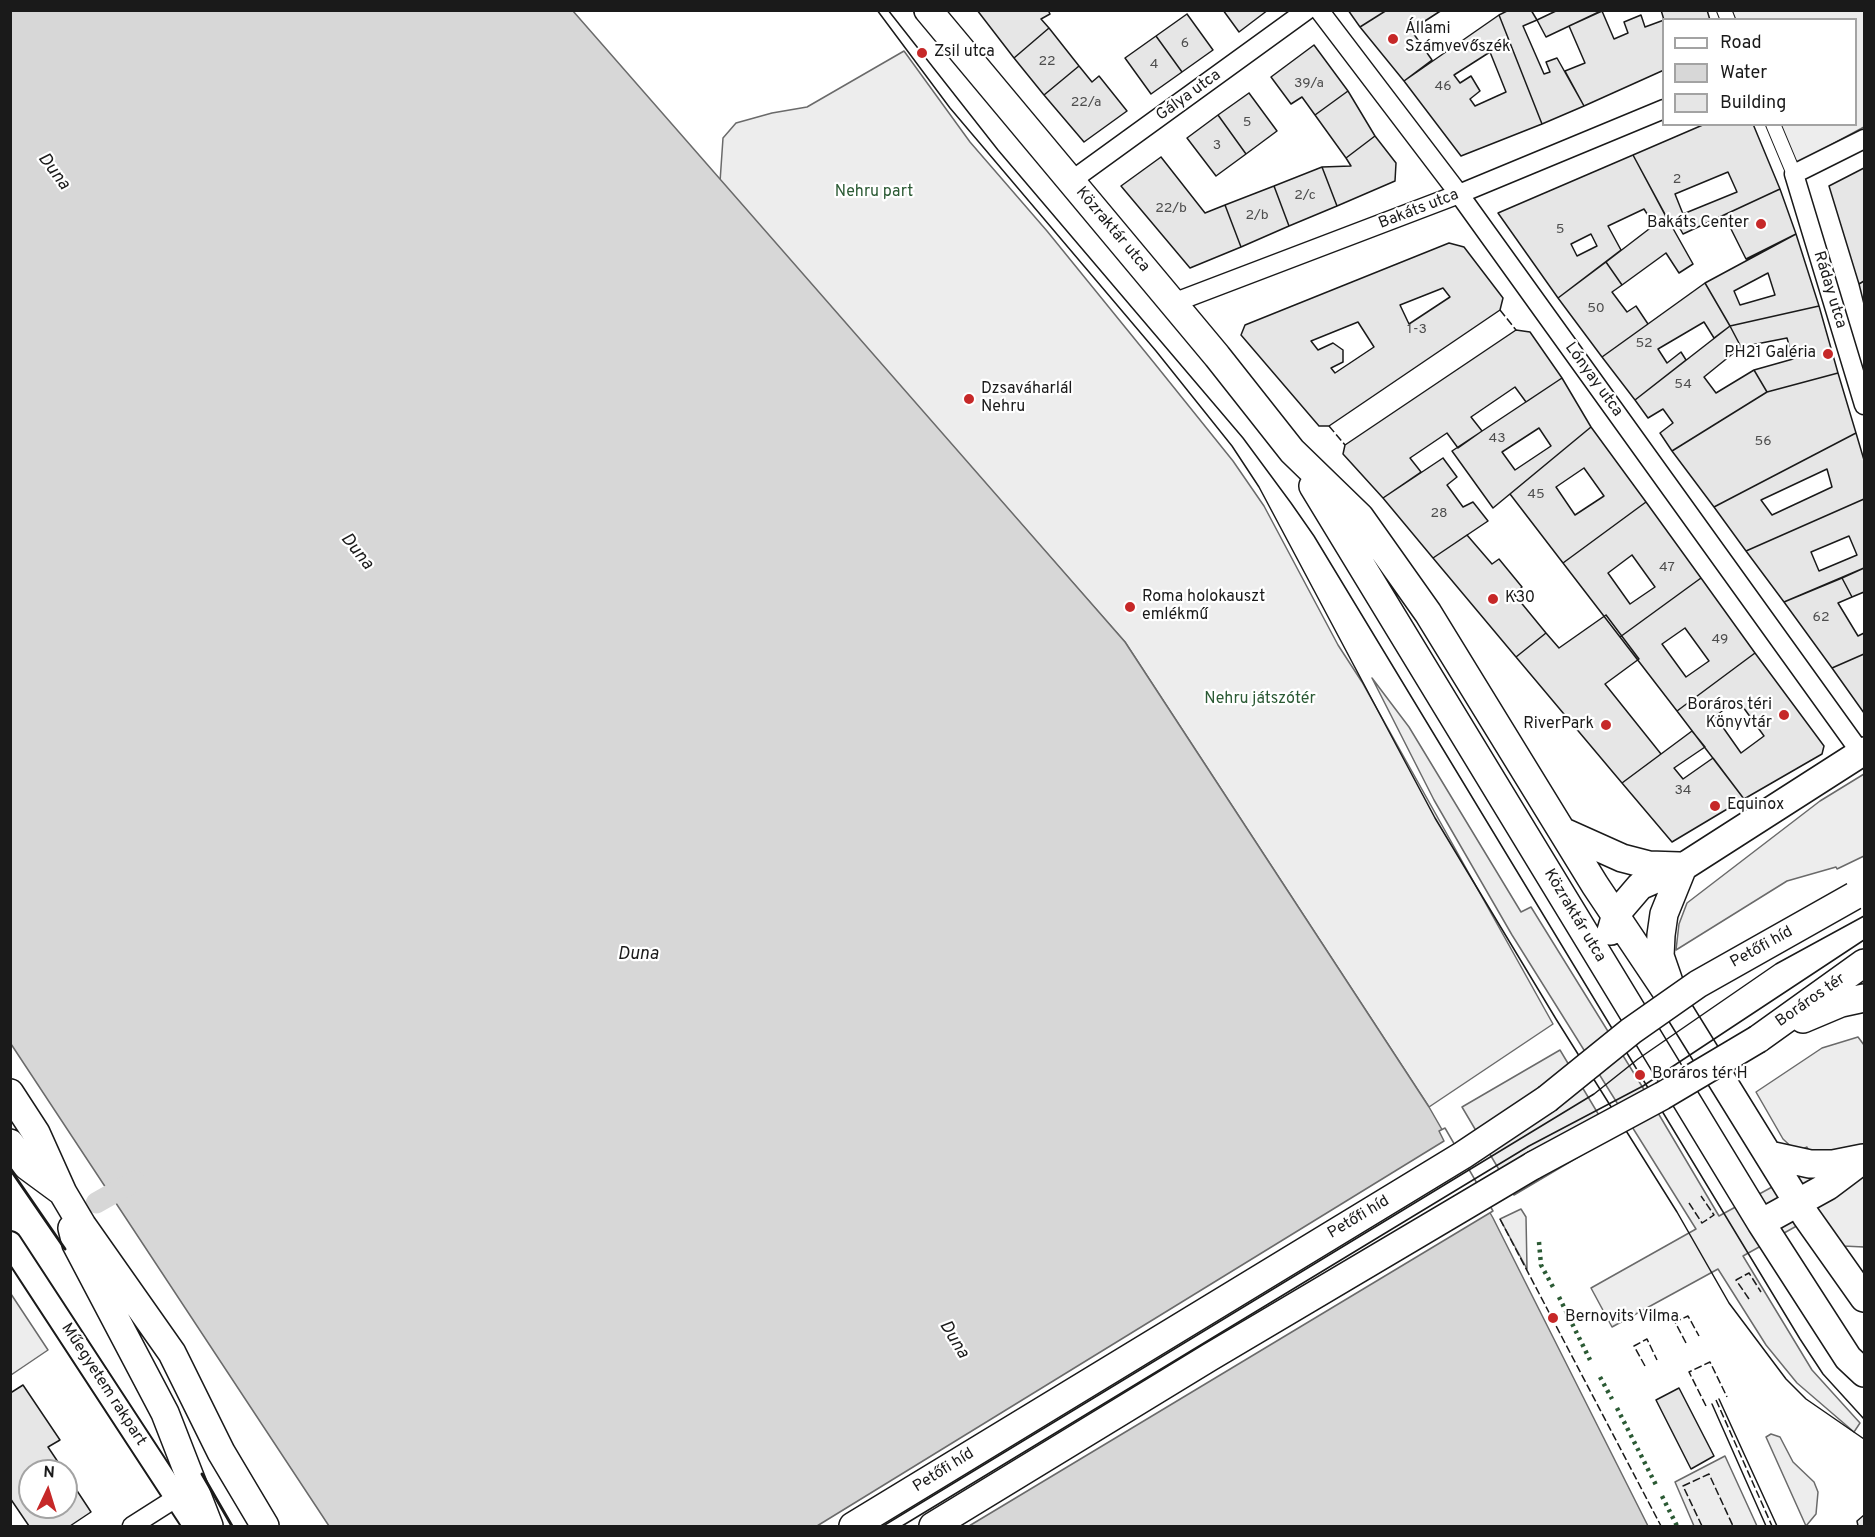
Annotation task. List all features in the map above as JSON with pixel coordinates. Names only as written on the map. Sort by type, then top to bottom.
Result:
[{"type":"main road","name":"Közraktár utca","points":[[928,10],[1173,303],[1292,451],[1360,517],[1428,613],[1564,832],[1678,1008],[1798,1203],[1864,1298]]},
{"type":"main road","name":"Közraktár utca","points":[[1292,451],[1761,1223],[1848,1358],[1864,1374]]},
{"type":"main road","points":[[1606,969],[1608,941],[1616,914],[1640,886],[1683,867],[1863,752]]},
{"type":"main road","points":[[1564,832],[1622,858],[1649,865],[1683,867]]},
{"type":"main road","points":[[1678,1008],[1660,956],[1664,914],[1683,867]]},
{"type":"main road","name":"Petőfi híd","points":[[853,1527],[1463,1155],[1547,1099],[1631,1031],[1698,984],[1861,892]]},
{"type":"main road","points":[[1566,904],[1593,913],[1616,914]]},
{"type":"main road","name":"Boráros tér","points":[[1758,1039],[1864,963]]},
{"type":"main road","points":[[933,1527],[1220,1351],[1523,1171],[1662,1096],[1758,1039],[1841,1003],[1864,998]]},
{"type":"main road","points":[[10,1093],[36,1133],[63,1193],[76,1244],[165,1413],[209,1527]]},
{"type":"main road","points":[[10,1143],[27,1166],[63,1193],[172,1353],[221,1452],[265,1527]]},
{"type":"main road","points":[[1769,1155],[1810,1164],[1833,1164],[1864,1159]]},
{"type":"main road","points":[[1761,1223],[1828,1186],[1864,1159]]},
{"type":"street","name":"Gálya utca","points":[[1071,181],[1307,10]]},
{"type":"street","name":"Lónyay utca","points":[[1319,10],[1459,194],[1863,752]]},
{"type":"street","name":"Bakáts utca","points":[[1173,303],[1459,194],[1662,110]]},
{"type":"street","points":[[1774,126],[1794,174],[1864,139]]},
{"type":"street","name":"Ráday utca","points":[[1794,174],[1864,405]]},
{"type":"street","name":"Műegyetem rakpart","points":[[10,1243],[195,1527]]},
{"type":"street","points":[[132,1527],[176,1498]]},
{"type":"shaded area","points":[[1732,11],[1864,11],[1864,127],[1796,164],[1780,126],[1857,126],[1857,18],[1735,18]]},
{"type":"shaded area","name":"Nehru part","points":[[904,51],[970,142],[1047,231],[1155,364],[1233,461],[1264,506],[1338,645],[1362,682],[1553,1024],[1429,1107],[1125,642],[720,182],[723,138],[736,123],[772,113],[807,107]]},
{"type":"shaded area","points":[[1372,678],[1409,727],[1521,912],[1531,907],[1719,1216],[1816,1163],[1807,1147],[1797,1152],[1783,1139],[1756,1092],[1822,1048],[1858,1037],[1864,1045],[1864,1247],[1843,1246],[1802,1223],[1743,1256],[1812,1370],[1860,1423],[1854,1432],[1797,1383],[1766,1345],[1718,1269],[1612,1327],[1591,1288],[1696,1229],[1512,935],[1434,800]]},
{"type":"shaded area","points":[[1864,774],[1864,856],[1837,869],[1836,867],[1787,881],[1676,950],[1679,924],[1687,903],[1820,801]]},
{"type":"shaded area","points":[[1560,1050],[1612,1137],[1514,1195],[1462,1107]]},
{"type":"shaded area","points":[[1521,1209],[1526,1217],[1527,1269],[1500,1219]]},
{"type":"shaded area","points":[[11,1294],[48,1350],[10,1375]]},
{"type":"shaded area","points":[[1771,1434],[1780,1437],[1793,1462],[1814,1482],[1818,1492],[1816,1514],[1806,1526],[1766,1437]]},
{"type":"shaded area","points":[[1725,1456],[1757,1526],[1694,1526],[1675,1482]]},
{"type":"water","name":"Duna","points":[[10,11],[573,11],[1125,642],[1429,1107],[1493,1218],[1648,1526],[329,1526],[11,1044]]},
{"type":"pier","points":[[1445,1128],[1493,1211],[969,1526],[817,1526],[1444,1141],[1439,1131]]},
{"type":"building","points":[[977,10],[1048,10],[1050,14],[1041,19],[1049,28],[1014,58]]},
{"type":"building","points":[[1223,10],[1268,10],[1239,32]]},
{"type":"building","points":[[1348,10],[1387,10],[1360,27]]},
{"type":"building","name":"Állami Számvevőszék","points":[[1387,10],[1442,10],[1411,30],[1432,60],[1404,81],[1360,27]]},
{"type":"building","points":[[1509,10],[1531,10],[1537,20],[1523,26],[1544,74],[1550,72],[1546,62],[1557,58],[1584,106],[1542,124],[1499,15]]},
{"type":"building","points":[[1558,10],[1603,10],[1546,37],[1537,20]]},
{"type":"building","points":[[1661,10],[1707,10],[1709,18],[1663,18]]},
{"type":"building","points":[[1602,11],[1614,39],[1628,33],[1624,22],[1641,15],[1645,27],[1662,21],[1662,71],[1584,106],[1565,71],[1585,63],[1569,26]]},
{"type":"building","points":[[1187,14],[1213,50],[1182,72],[1156,36]]},
{"type":"building","points":[[1499,15],[1542,124],[1461,156],[1404,81]],"holes":[[[1490,52],[1506,92],[1475,106],[1470,99],[1480,91],[1471,76],[1460,83],[1454,75]]]},
{"type":"building","points":[[1049,28],[1079,66],[1044,95],[1014,58]]},
{"type":"building","points":[[1156,36],[1182,72],[1151,94],[1125,58]]},
{"type":"building","points":[[1314,45],[1348,91],[1315,115],[1302,97],[1291,104],[1271,77]]},
{"type":"building","points":[[1079,66],[1092,82],[1099,76],[1127,111],[1084,142],[1044,95]]},
{"type":"building","points":[[1348,91],[1375,136],[1346,158],[1315,115]]},
{"type":"building","points":[[1249,93],[1277,131],[1246,154],[1218,115]]},
{"type":"building","points":[[1218,115],[1246,154],[1216,176],[1187,138]]},
{"type":"building","points":[[1700,126],[1754,126],[1780,189],[1683,234],[1678,225],[1672,228],[1633,155]],"holes":[[[1728,172],[1737,192],[1683,214],[1675,194]]]},
{"type":"building","points":[[1375,136],[1396,163],[1395,181],[1337,206],[1322,167],[1351,166],[1346,158]]},
{"type":"building","points":[[1633,155],[1666,216],[1654,225],[1644,209],[1608,226],[1621,250],[1558,298],[1498,213]],"holes":[[[1591,234],[1597,246],[1577,256],[1571,244]]]},
{"type":"building","points":[[1161,157],[1205,213],[1225,205],[1241,247],[1190,268],[1121,186]]},
{"type":"building","points":[[1322,167],[1337,206],[1289,226],[1274,186]]},
{"type":"building","points":[[1864,168],[1864,281],[1859,284],[1829,186]]},
{"type":"building","points":[[1274,186],[1289,226],[1241,247],[1225,205]]},
{"type":"building","name":"Bakáts Center","points":[[1780,189],[1796,234],[1746,259],[1724,215]]},
{"type":"building","points":[[1666,216],[1693,264],[1679,273],[1666,253],[1622,285],[1606,262]]},
{"type":"building","points":[[1796,234],[1819,306],[1730,326],[1705,283]],"holes":[[[1768,273],[1775,295],[1740,305],[1734,291]]]},
{"type":"building","points":[[1449,243],[1464,247],[1503,298],[1500,310],[1329,426],[1319,426],[1241,335],[1245,325]],"holes":[[[1443,288],[1450,297],[1409,324],[1400,305]],[[1358,322],[1374,347],[1335,373],[1331,368],[1343,362],[1343,350],[1333,343],[1318,350],[1311,341]]]},
{"type":"building","points":[[1606,262],[1622,285],[1612,292],[1627,312],[1636,306],[1648,324],[1602,357],[1558,298]]},
{"type":"building","points":[[1864,281],[1864,304],[1859,284]]},
{"type":"building","points":[[1705,283],[1730,326],[1714,338],[1704,322],[1658,349],[1667,363],[1681,352],[1686,360],[1635,400],[1602,357]]},
{"type":"building","points":[[1819,306],[1838,373],[1767,392],[1754,370],[1793,359],[1787,338],[1741,347],[1730,326]]},
{"type":"building","points":[[1730,326],[1741,347],[1704,377],[1716,393],[1754,370],[1767,392],[1672,451],[1660,433],[1673,423],[1663,409],[1648,418],[1635,400]]},
{"type":"building","points":[[1516,330],[1530,332],[1562,378],[1526,402],[1515,387],[1471,417],[1482,431],[1458,448],[1447,433],[1410,458],[1421,472],[1383,498],[1343,454],[1345,445]]},
{"type":"building","points":[[1838,373],[1856,433],[1714,507],[1672,451],[1767,392]]},
{"type":"building","points":[[1562,378],[1591,427],[1493,508],[1452,451]],"holes":[[[1539,428],[1551,446],[1515,470],[1502,452]]]},
{"type":"building","points":[[1591,427],[1646,502],[1563,563],[1510,494]],"holes":[[[1584,468],[1604,496],[1575,515],[1556,487]]]},
{"type":"building","points":[[1856,433],[1864,460],[1864,499],[1746,551],[1714,507]],"holes":[[[1827,469],[1832,487],[1772,515],[1761,500]]]},
{"type":"building","points":[[1443,458],[1457,477],[1447,485],[1463,507],[1473,502],[1488,521],[1433,558],[1383,498]]},
{"type":"building","points":[[1864,499],[1864,568],[1784,602],[1746,551]],"holes":[[[1849,536],[1857,555],[1819,571],[1811,552]]]},
{"type":"building","points":[[1646,502],[1701,578],[1620,637],[1563,563]],"holes":[[[1632,555],[1655,587],[1630,604],[1608,573]]]},
{"type":"building","name":"K30","points":[[1467,535],[1492,564],[1499,559],[1522,587],[1514,594],[1546,633],[1516,657],[1433,558]]},
{"type":"building","points":[[1864,568],[1864,592],[1852,597],[1842,578]]},
{"type":"building","points":[[1701,578],[1755,653],[1677,711],[1620,637]],"holes":[[[1685,628],[1709,661],[1686,677],[1662,644]]]},
{"type":"building","points":[[1842,578],[1852,597],[1838,603],[1858,636],[1864,633],[1864,654],[1832,668],[1784,602]]},
{"type":"building","name":"RiverPark","points":[[1606,615],[1639,659],[1605,684],[1661,754],[1622,783],[1516,657],[1546,633],[1559,648]]},
{"type":"building","points":[[1755,653],[1824,746],[1822,754],[1744,799],[1677,711]],"holes":[[[1738,700],[1764,736],[1741,753],[1715,716]]]},
{"type":"building","points":[[1864,654],[1864,713],[1832,668]]},
{"type":"building","points":[[1692,731],[1705,747],[1674,768],[1683,779],[1713,758],[1744,799],[1672,842],[1622,783]]},
{"type":"building","points":[[23,1385],[60,1440],[48,1447],[56,1459],[18,1459],[18,1510],[10,1498],[10,1390],[12,1392]]},
{"type":"building","points":[[1679,1388],[1714,1456],[1691,1469],[1656,1400]]},
{"type":"building","points":[[78,1492],[91,1512],[70,1526],[29,1526],[24,1519],[78,1519]]},
{"type":"building","points":[[1864,1515],[1864,1526],[1858,1526],[1857,1521]]},
{"type":"waterway","points":[[96,1203],[135,1181]]},
{"type":"tram line","points":[[877,10],[950,108],[1156,351],[1232,446],[1259,487],[1435,818],[1556,1019],[1677,1212],[1729,1303],[1786,1379],[1806,1399],[1864,1439]]},
{"type":"tram line","points":[[888,10],[998,150],[1243,438],[1314,536],[1800,1339],[1823,1374],[1864,1419]]},
{"type":"tram line","points":[[883,1526],[1594,1094],[1638,1059],[1776,964],[1864,916]]},
{"type":"tram line","points":[[902,1526],[1529,1146],[1643,1086],[1864,940]]},
{"type":"tram line","points":[[1719,1399],[1777,1526]]},
{"type":"tram line","points":[[1712,1404],[1766,1526]]},
{"type":"hedge","points":[[1539,1242],[1541,1265],[1553,1287]]},
{"type":"hedge","points":[[1559,1297],[1590,1360]]},
{"type":"hedge","points":[[1600,1377],[1612,1399]]},
{"type":"hedge","points":[[1617,1408],[1657,1487]]},
{"type":"hedge","points":[[1662,1496],[1677,1526]]},
{"type":"fence","points":[[1500,310],[1516,330]]},
{"type":"fence","points":[[1329,426],[1345,445]]},
{"type":"fence","points":[[1689,1203],[1702,1223],[1714,1215],[1701,1196]]},
{"type":"fence","points":[[1500,1219],[1661,1526]]},
{"type":"fence","points":[[1749,1299],[1736,1280],[1749,1273],[1761,1292]]},
{"type":"fence","points":[[1686,1343],[1675,1322],[1688,1316],[1699,1336]]},
{"type":"fence","points":[[1645,1366],[1634,1346],[1647,1339],[1657,1360]]},
{"type":"fence","points":[[1706,1406],[1689,1372],[1710,1362],[1727,1397]]},
{"type":"fence","points":[[1716,1400],[1772,1526]]},
{"type":"fence","points":[[1702,1526],[1683,1486],[1709,1474],[1733,1526]]},
{"type":"wall","points":[[10,1169],[65,1249]]},
{"type":"wall","points":[[202,1474],[232,1526]]},
{"type":"place","name":"Állami Számvevőszék","points":[[1393,39]]},
{"type":"place","name":"Zsil utca","points":[[922,53]]},
{"type":"place","name":"Bakáts Center","points":[[1761,224]]},
{"type":"place","name":"PH21 Galéria","points":[[1828,354]]},
{"type":"place","name":"Dzsaváharlál Nehru","points":[[969,399]]},
{"type":"place","name":"K30","points":[[1493,599]]},
{"type":"place","name":"Roma holokauszt emlékmű","points":[[1130,607]]},
{"type":"place","name":"Boráros téri Könyvtár","points":[[1784,715]]},
{"type":"place","name":"RiverPark","points":[[1606,725]]},
{"type":"place","name":"Equinox","points":[[1715,806]]},
{"type":"place","name":"Boráros tér H","points":[[1640,1075]]},
{"type":"place","name":"Bernovits Vilma","points":[[1553,1318]]},
{"type":"park label","name":"Nehru játszótér","points":[[1260,700]]}]
